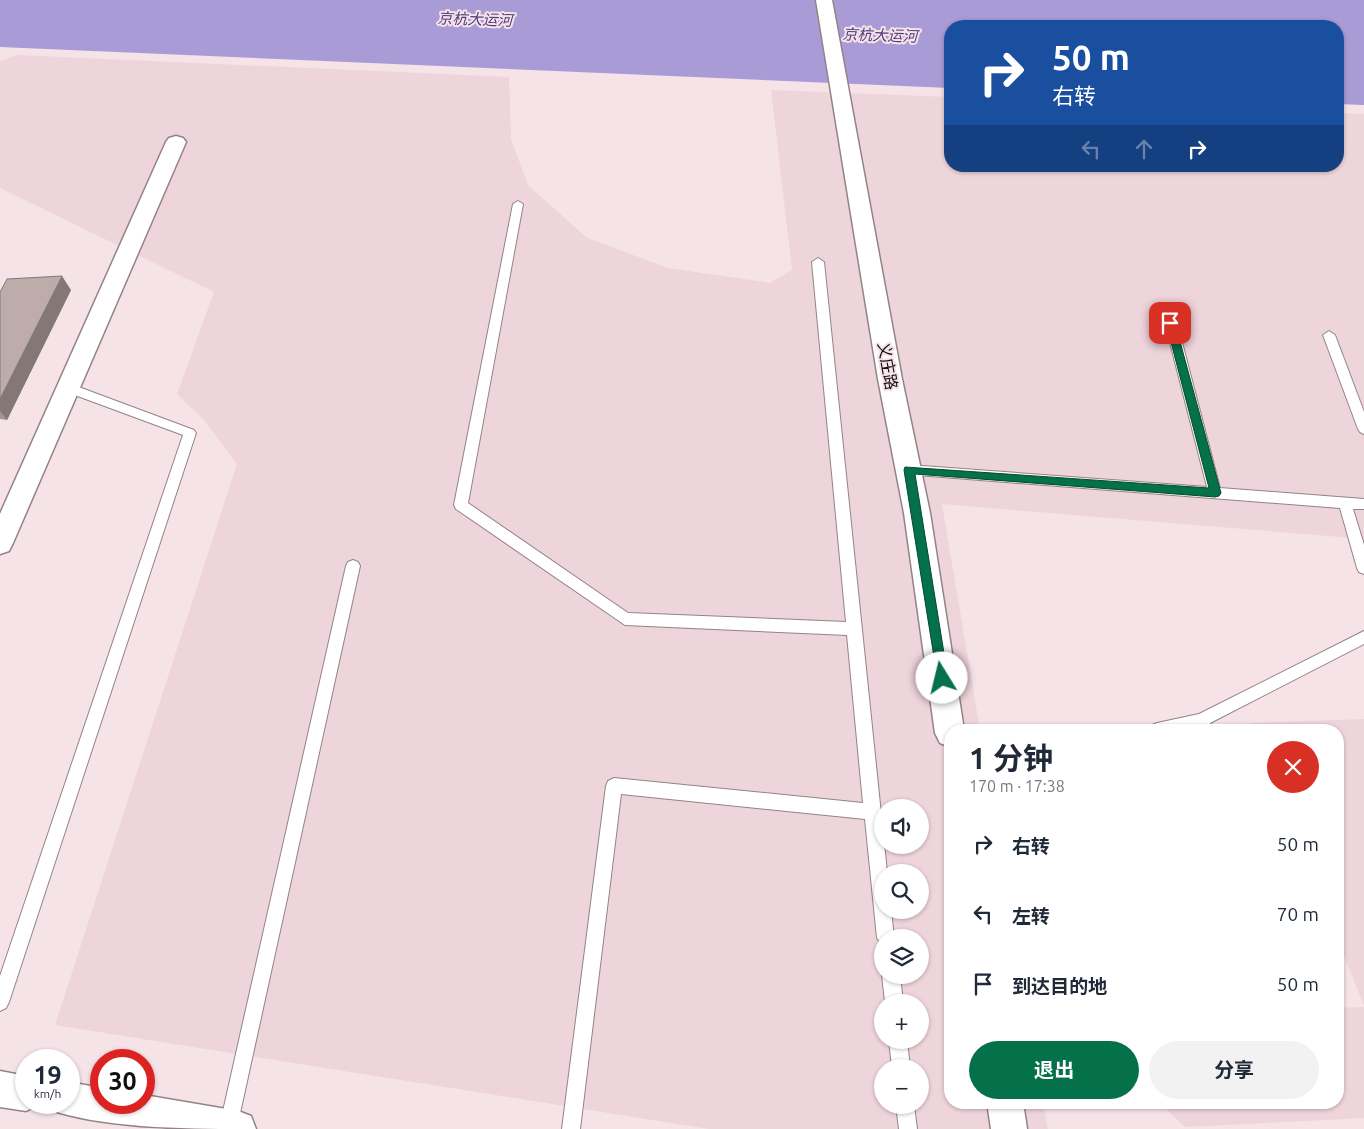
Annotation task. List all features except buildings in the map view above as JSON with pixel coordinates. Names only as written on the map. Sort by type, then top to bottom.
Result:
[{"type":"street","name":"义庄路","points":[[824,0],[890,379],[917,513],[949,724]]},
{"type":"street","points":[[0,543],[176,142]]},
{"type":"street","points":[[0,1089],[15,1091]]},
{"type":"street","points":[[80,1102],[233,1128]]},
{"type":"street","points":[[1006,1109],[1009,1129]]},
{"type":"lane","points":[[518,204],[461,504],[625,619],[854,629]]},
{"type":"lane","points":[[818,262],[878,864]]},
{"type":"lane","points":[[1170,323],[1215,493]]},
{"type":"lane","points":[[1329,335],[1364,429]]},
{"type":"lane","points":[[0,1002],[190,433],[68,388]]},
{"type":"lane","points":[[909,470],[1364,504]]},
{"type":"lane","points":[[1345,503],[1364,568]]},
{"type":"lane","points":[[233,1128],[353,566]]},
{"type":"lane","points":[[1205,724],[1364,637]]},
{"type":"lane","points":[[571,1129],[614,786],[872,812]]},
{"type":"lane","points":[[907,1114],[908,1129]]},
{"type":"shaded area","points":[[16,55],[509,77],[511,139],[528,185],[587,238],[668,268],[770,283],[792,270],[771,90],[944,97],[944,172],[1344,172],[1344,113],[1364,114],[1364,539],[942,504],[979,724],[944,724],[944,1109],[1044,1109],[1048,1129],[709,1129],[55,1025],[237,464],[204,420],[177,394],[214,292],[0,188],[0,62]]},
{"type":"shaded area","points":[[1364,719],[1364,1006],[1344,956],[1344,724],[1250,723]]},
{"type":"shaded area","points":[[1364,1007],[1364,1118],[1185,1127],[1166,1109],[1344,1109],[1344,1008]]},
{"type":"water","name":"京杭大运河","points":[[0,0],[1364,0],[1364,105],[1344,104],[1344,20],[944,20],[944,88],[0,47]]},
{"type":"route","points":[[942,678],[909,470],[1215,493],[1170,323]]}]
